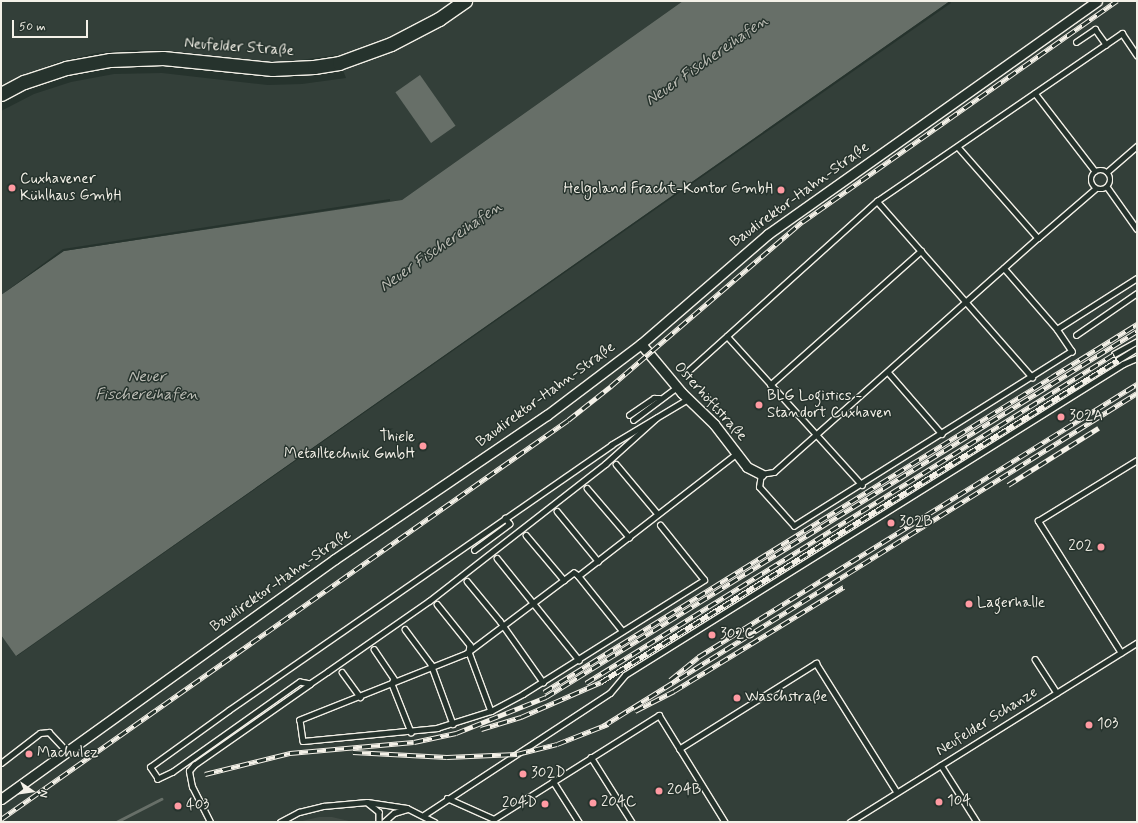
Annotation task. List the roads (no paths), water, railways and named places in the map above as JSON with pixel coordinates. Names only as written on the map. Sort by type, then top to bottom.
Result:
[{"type":"street","name":"Neufelder Straße","points":[[1,94],[24,82],[66,68],[110,60],[163,58],[272,69],[314,67],[339,63],[369,53],[404,38],[439,19],[464,1]]},
{"type":"street","name":"Baudirektor-Hahn-Straße","points":[[1,799],[335,559],[547,415],[640,344],[768,234],[1097,1]]},
{"type":"street","name":"Osterhöftstraße","points":[[640,344],[688,399],[702,410],[754,473],[761,474]]},
{"type":"lane","points":[[1076,42],[1095,29],[1106,44]]},
{"type":"lane","points":[[686,372],[877,201],[958,147],[1122,33],[1137,55]]},
{"type":"lane","points":[[1034,93],[1095,171],[1108,172],[1137,146]]},
{"type":"lane","points":[[958,147],[1038,238]]},
{"type":"lane","points":[[1095,171],[1091,176],[1091,184],[1095,188]]},
{"type":"lane","points":[[1108,172],[1111,178],[1108,188]]},
{"type":"lane","points":[[1004,268],[1057,329],[1072,351],[862,485],[794,526],[759,487],[761,474],[774,472],[966,303],[1004,268],[1095,188],[1108,188]]},
{"type":"lane","points":[[1108,188],[1137,229]]},
{"type":"lane","points":[[877,201],[1032,377]]},
{"type":"lane","points":[[770,385],[921,252]]},
{"type":"lane","points":[[1057,329],[1137,278]]},
{"type":"lane","points":[[1076,335],[1137,293]]},
{"type":"lane","points":[[727,336],[862,485]]},
{"type":"lane","points":[[1114,354],[1137,341]]},
{"type":"lane","points":[[1118,360],[1137,348]]},
{"type":"lane","points":[[424,815],[447,798],[610,693],[625,675],[1123,364],[1137,358]]},
{"type":"lane","points":[[888,372],[942,434]]},
{"type":"lane","points":[[633,420],[660,398],[677,387]]},
{"type":"lane","points":[[629,415],[654,398],[660,398]]},
{"type":"lane","points":[[310,684],[300,682],[173,772],[158,779],[150,767],[611,445],[688,399]]},
{"type":"lane","points":[[210,822],[192,787],[189,771],[194,765],[430,601],[606,464],[657,418]]},
{"type":"lane","points":[[578,576],[737,453]]},
{"type":"lane","points":[[1121,653],[1038,521],[1137,460]]},
{"type":"lane","points":[[616,464],[658,514]]},
{"type":"lane","points":[[587,488],[628,537]]},
{"type":"lane","points":[[557,511],[598,561]]},
{"type":"lane","points":[[474,550],[509,524],[505,518]]},
{"type":"lane","points":[[622,631],[574,573],[469,652],[432,669],[300,720],[303,741],[411,732],[453,724],[491,710],[543,682],[704,580],[660,525]]},
{"type":"lane","points":[[526,535],[564,580]]},
{"type":"lane","points":[[497,558],[534,602],[579,660]]},
{"type":"lane","points":[[467,581],[500,621],[502,627],[543,682]]},
{"type":"lane","points":[[437,604],[470,645],[469,652],[491,710]]},
{"type":"lane","points":[[405,628],[431,664],[453,724]]},
{"type":"lane","name":"Neufelder Schanze","points":[[850,822],[1137,643]]},
{"type":"lane","points":[[374,649],[394,679],[392,684],[411,732]]},
{"type":"lane","points":[[1035,659],[1057,693]]},
{"type":"lane","points":[[679,749],[816,662],[897,792]]},
{"type":"lane","points":[[342,672],[360,697]]},
{"type":"lane","points":[[447,798],[494,819],[659,715],[725,822]]},
{"type":"lane","points":[[1,763],[40,733],[49,732],[67,751]]},
{"type":"lane","points":[[591,758],[632,822]]},
{"type":"lane","points":[[941,765],[978,822]]},
{"type":"lane","points":[[553,781],[578,822]]},
{"type":"lane","points":[[280,822],[299,812],[323,806],[367,802],[407,808],[424,815],[435,822]]},
{"type":"lane","points":[[367,802],[379,812],[378,822]]},
{"type":"lane","points":[[384,822],[394,813],[407,808]]},
{"type":"water","name":"Neuer Fischereihafen","points":[[683,1],[950,1],[16,656],[1,635],[1,295],[63,251],[402,200]]},
{"type":"water","points":[[420,75],[456,126],[431,143],[395,92]]},
{"type":"waterway","points":[[116,822],[161,799]]},
{"type":"railway","points":[[1,819],[568,420],[611,386],[802,222],[1117,1]]},
{"type":"railway","points":[[544,692],[1137,324]]},
{"type":"railway","points":[[205,774],[290,753],[414,742],[456,733],[546,697],[1137,331]]},
{"type":"railway","points":[[586,683],[1114,354]]},
{"type":"railway","points":[[481,729],[521,717],[601,682],[1118,360]]},
{"type":"railway","points":[[670,680],[698,657],[1137,384]]},
{"type":"railway","points":[[603,726],[1137,393]]},
{"type":"railway","points":[[1008,485],[1098,428]]},
{"type":"railway","points":[[635,711],[674,691],[844,587]]},
{"type":"railway","points":[[353,752],[447,757],[517,754],[557,744],[608,724]]},
{"type":"place","name":"Cuxhavener Kühlhaus GmbH","points":[[12,188]]},
{"type":"place","name":"Helgoland Fracht-Kontor GmbH","points":[[781,190]]},
{"type":"place","name":"BLG Logistics - Standort Cuxhaven","points":[[759,405]]},
{"type":"place","name":"302A","points":[[1061,417]]},
{"type":"place","name":"Thiele Metalltechnik GmbH","points":[[423,446]]},
{"type":"place","name":"302B","points":[[891,523]]},
{"type":"place","name":"202","points":[[1101,547]]},
{"type":"place","name":"Lagerhalle","points":[[969,604]]},
{"type":"place","name":"302C","points":[[712,635]]},
{"type":"place","name":"Waschstraße","points":[[737,698]]},
{"type":"place","name":"103","points":[[1089,725]]},
{"type":"place","name":"Machulez","points":[[29,754]]},
{"type":"place","name":"302D","points":[[523,774]]},
{"type":"place","name":"204B","points":[[659,791]]},
{"type":"place","name":"104","points":[[939,802]]},
{"type":"place","name":"204C","points":[[593,803]]},
{"type":"place","name":"204D","points":[[545,804]]},
{"type":"place","name":"403","points":[[178,806]]}]
